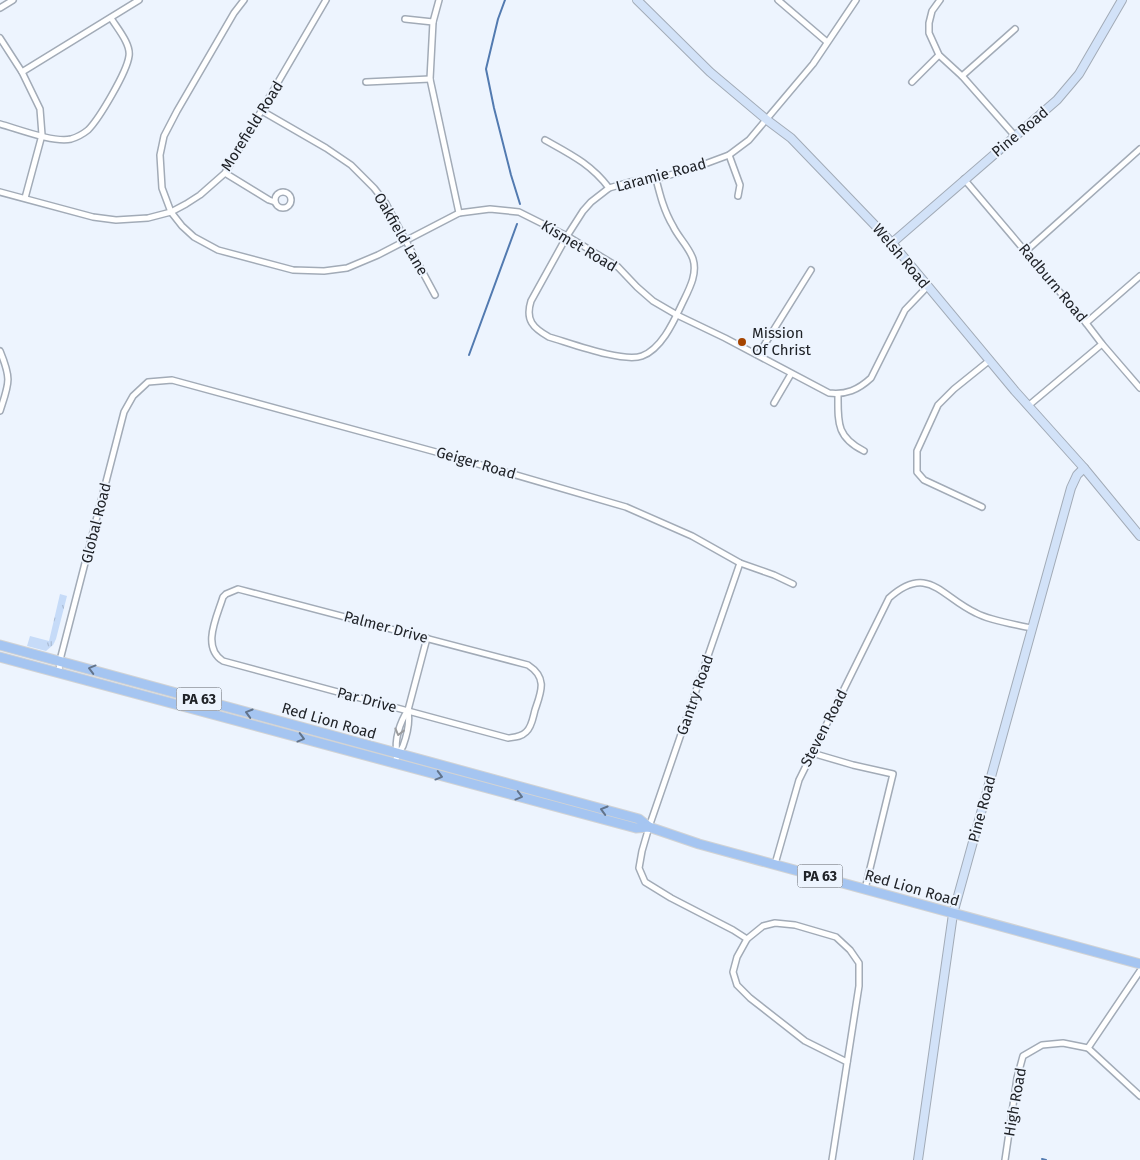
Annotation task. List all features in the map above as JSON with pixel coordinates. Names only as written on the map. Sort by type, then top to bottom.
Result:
[{"type":"main road","name":"Red Lion Road","points":[[0,645],[639,819],[649,827],[699,844],[1140,964]]},
{"type":"main road","name":"Red Lion Road","points":[[0,657],[636,828],[649,827]]},
{"type":"street","points":[[0,8],[13,0]]},
{"type":"street","points":[[22,72],[139,0]]},
{"type":"street","points":[[171,212],[162,188],[160,155],[164,136],[225,29],[244,0]]},
{"type":"street","name":"Morefield Road","points":[[0,192],[93,217],[116,220],[148,218],[171,212],[200,195],[225,173],[326,0]]},
{"type":"street","points":[[439,0],[433,22],[430,79],[459,213]]},
{"type":"street","points":[[778,0],[827,42]]},
{"type":"street","name":"Laramie Road","points":[[677,315],[659,343],[650,351],[641,356],[623,358],[548,337],[538,331],[530,320],[528,310],[567,236],[583,211],[609,188],[630,182],[656,179],[729,155],[748,140],[767,120],[813,64],[856,0]]},
{"type":"street","points":[[940,0],[930,17],[929,27],[929,33],[939,55],[962,76],[1015,136]]},
{"type":"street","name":"Pine Road","points":[[892,243],[1057,100],[1073,83],[1120,1]]},
{"type":"street","name":"Welsh Road","points":[[643,2],[710,72],[791,138],[892,243],[927,287],[1028,406],[1084,468],[1140,536]]},
{"type":"street","points":[[0,124],[62,140],[80,136],[95,121],[117,84],[130,55],[125,41],[111,18]]},
{"type":"street","points":[[405,19],[433,22]]},
{"type":"street","points":[[962,76],[1015,29]]},
{"type":"street","points":[[0,38],[22,72],[40,109],[42,135],[25,198]]},
{"type":"street","points":[[912,82],[939,55]]},
{"type":"street","points":[[366,82],[430,79]]},
{"type":"street","name":"Oakfield Lane","points":[[262,112],[326,148],[351,165],[385,202],[435,295]]},
{"type":"street","points":[[544,140],[586,164],[598,174],[609,188]]},
{"type":"street","points":[[1026,251],[1140,149]]},
{"type":"street","points":[[729,155],[740,185],[738,196]]},
{"type":"street","points":[[225,173],[275,202]]},
{"type":"street","points":[[656,179],[665,210],[673,227],[693,258],[694,264],[693,280],[677,315]]},
{"type":"street","name":"Radburn Road","points":[[964,179],[1140,388]]},
{"type":"street","name":"Kismet Road","points":[[171,212],[194,237],[218,250],[293,270],[324,271],[348,268],[407,241],[459,213],[490,209],[519,212],[567,236],[618,267],[653,301],[677,315],[829,393],[838,394]]},
{"type":"street","points":[[758,355],[811,270]]},
{"type":"street","points":[[1086,323],[1140,276]]},
{"type":"street","points":[[864,451],[851,444],[843,435],[838,422],[838,394],[851,392],[871,378],[905,310],[927,287]]},
{"type":"street","points":[[1028,406],[1102,344]]},
{"type":"street","points":[[0,351],[7,369],[8,387],[0,412]]},
{"type":"street","points":[[982,507],[924,480],[917,472],[917,451],[938,405],[954,389],[990,360]]},
{"type":"street","points":[[774,403],[791,374]]},
{"type":"street","name":"Geiger Road","points":[[148,382],[172,380],[447,454],[626,507],[692,536],[740,563],[774,575],[792,584]]},
{"type":"street","name":"Global Road","points":[[59,672],[60,660],[124,412],[133,396],[148,382]]},
{"type":"street","name":"Pine Road","points":[[918,1160],[953,914],[1071,488],[1077,475],[1084,468]]},
{"type":"street","name":"Gantry Road","points":[[740,563],[649,827],[639,868],[645,882],[747,939]]},
{"type":"street","name":"Steven Road","points":[[775,864],[799,780],[889,598],[900,589],[912,583],[928,584],[942,590],[962,606],[978,614],[1031,628]]},
{"type":"street","name":"Palmer Drive","points":[[214,654],[211,648],[211,640],[223,597],[238,589],[245,590],[528,665],[538,673],[542,689],[530,727],[522,735]]},
{"type":"street","points":[[394,764],[402,719],[408,710],[427,638]]},
{"type":"street","name":"Par Drive","points":[[214,654],[223,661],[508,738],[522,735]]},
{"type":"street","points":[[812,753],[893,774],[865,889]]},
{"type":"street","points":[[832,1160],[859,986],[859,962],[850,950],[836,937],[795,925],[775,923],[763,926],[747,939],[737,957],[733,972],[737,985],[750,998],[805,1041],[847,1062]]},
{"type":"street","points":[[1140,971],[1088,1048],[1140,1096]]},
{"type":"street","name":"High Road","points":[[1005,1160],[1017,1078],[1024,1056],[1042,1044],[1063,1043],[1088,1048]]},
{"type":"green space","points":[[60,594],[67,596],[53,645],[46,651],[27,646],[30,636],[49,641]]},
{"type":"waterway","points":[[505,0],[498,19],[486,69],[494,108],[520,204]]},
{"type":"waterway","points":[[469,355],[517,224]]},
{"type":"waterway","points":[[1042,1159],[1046,1160]]},
{"type":"place","name":"Mission Of Christ","points":[[742,342]]}]
